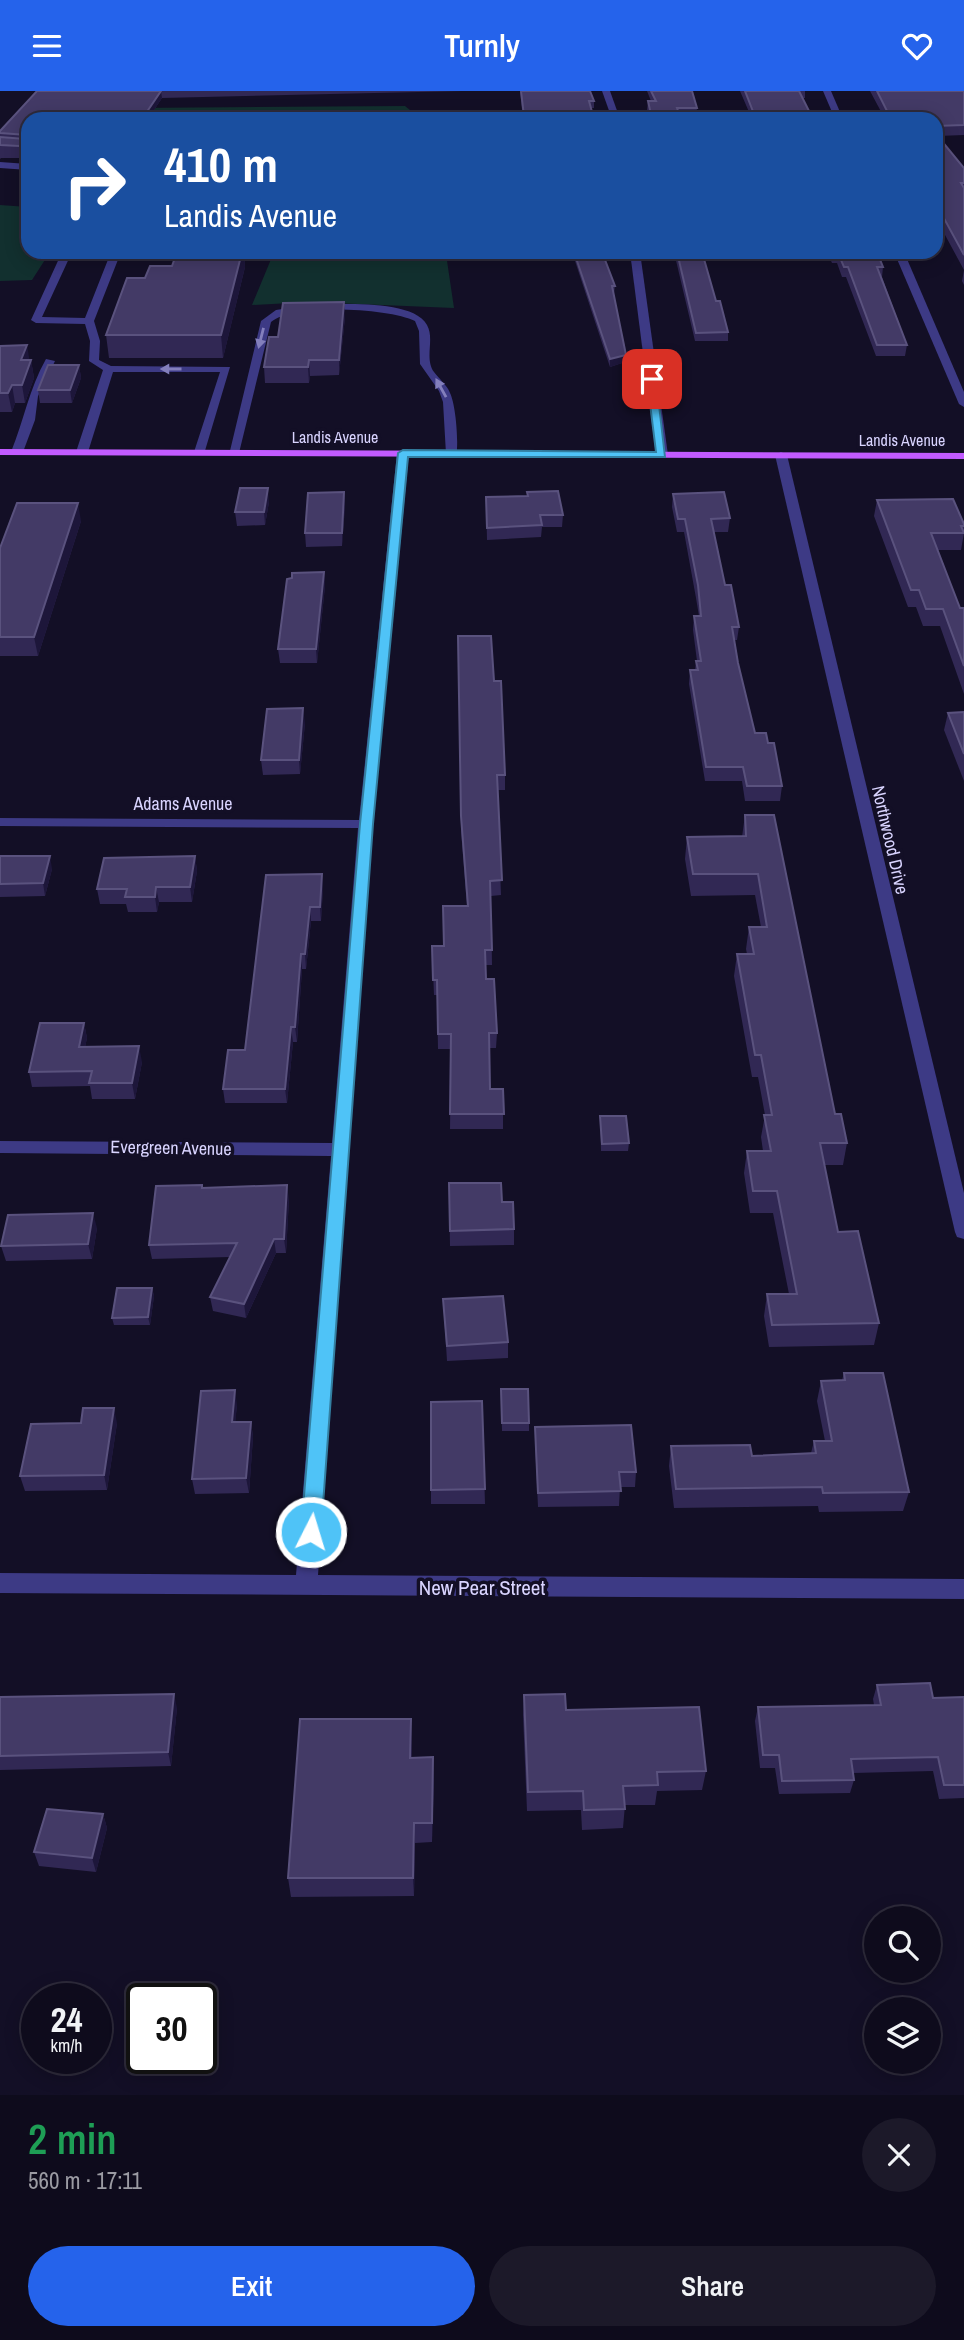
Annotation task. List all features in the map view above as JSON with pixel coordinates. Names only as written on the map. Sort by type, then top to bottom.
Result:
[{"type":"main road","name":"Landis Avenue","points":[[0,451],[964,456]]},
{"type":"street","points":[[606,91],[614,112]]},
{"type":"street","points":[[827,91],[836,112]]},
{"type":"street","points":[[0,165],[21,166]]},
{"type":"street","points":[[64,259],[36,320],[89,321]]},
{"type":"street","points":[[113,259],[89,321],[95,341],[94,361],[109,369],[226,369],[200,452]]},
{"type":"street","points":[[636,259],[662,455]]},
{"type":"street","points":[[902,259],[959,380],[964,404]]},
{"type":"street","points":[[233,453],[266,321],[278,312],[310,307],[387,310],[410,314],[419,320],[423,327],[426,367],[446,394],[447,437],[452,454]]},
{"type":"street","points":[[17,452],[30,421],[33,395],[50,361]]},
{"type":"street","points":[[82,452],[109,369]]},
{"type":"street","points":[[306,1587],[366,824],[403,453]]},
{"type":"street","name":"Northwood Drive","points":[[780,455],[964,1233]]},
{"type":"street","name":"Adams Avenue","points":[[0,822],[366,824]]},
{"type":"street","name":"Evergreen Avenue","points":[[0,1147],[342,1150]]},
{"type":"street","name":"New Pear Street","points":[[0,1583],[964,1589]]},
{"type":"green space","points":[[405,106],[412,112],[132,112],[135,108]]},
{"type":"green space","points":[[0,205],[21,206],[21,259],[46,259],[32,280],[0,281]]},
{"type":"green space","points":[[271,259],[447,259],[454,308],[309,302],[252,305]]},
{"type":"building","points":[[37,91],[161,91],[147,112],[21,112],[21,135],[0,131]]},
{"type":"building","points":[[521,91],[590,91],[594,101],[589,101],[592,112],[524,112]]},
{"type":"building","points":[[651,91],[692,91],[697,108],[677,108],[678,112],[650,112],[648,101],[656,101]]},
{"type":"building","points":[[745,91],[799,91],[810,112],[753,112]]},
{"type":"building","points":[[877,91],[964,91],[964,125],[943,126],[943,112],[888,112]]},
{"type":"building","points":[[0,137],[21,139],[19,146],[0,145]]},
{"type":"building","points":[[943,142],[964,168],[964,183],[961,183],[964,188],[964,255],[943,216]]},
{"type":"building","points":[[174,259],[240,259],[221,335],[106,335],[127,278],[145,278],[150,266],[172,266]]},
{"type":"building","points":[[576,259],[605,259],[615,286],[612,286],[626,355],[610,359]]},
{"type":"building","points":[[679,259],[704,259],[728,332],[696,333]]},
{"type":"building","points":[[841,259],[880,259],[883,267],[877,267],[907,345],[877,345],[848,267],[844,267]]},
{"type":"building","points":[[344,302],[339,360],[309,360],[308,367],[264,367],[269,337],[278,337],[283,303]]},
{"type":"building","points":[[27,345],[21,360],[31,360],[22,385],[12,385],[8,393],[0,393],[0,346]]},
{"type":"building","points":[[48,365],[79,365],[70,390],[38,390]]},
{"type":"building","points":[[240,488],[268,488],[264,512],[235,512]]},
{"type":"building","points":[[558,491],[563,515],[540,515],[542,525],[487,528],[486,497],[528,496],[527,492]]},
{"type":"building","points":[[344,492],[342,533],[305,533],[308,493]]},
{"type":"building","points":[[724,492],[730,518],[711,519],[725,585],[731,585],[739,627],[732,627],[738,663],[755,733],[766,733],[768,743],[774,743],[782,786],[747,786],[743,767],[706,767],[690,670],[698,670],[696,661],[701,661],[694,616],[701,616],[698,585],[685,519],[678,519],[673,494]]},
{"type":"building","points":[[953,499],[964,524],[961,526],[964,533],[931,533],[960,608],[964,608],[964,666],[943,609],[926,609],[919,590],[911,590],[877,500]]},
{"type":"building","points":[[17,503],[78,503],[34,637],[0,637],[0,548]]},
{"type":"building","points":[[324,572],[316,649],[278,649],[287,579],[292,578],[292,573]]},
{"type":"building","points":[[458,636],[491,636],[494,681],[501,681],[505,775],[497,775],[502,880],[490,881],[492,950],[485,950],[486,979],[494,979],[497,1033],[489,1033],[490,1089],[503,1089],[504,1114],[450,1114],[451,1034],[438,1034],[437,980],[433,980],[432,946],[444,946],[443,906],[468,906],[461,816]]},
{"type":"building","points":[[303,708],[299,760],[261,760],[267,709]]},
{"type":"building","points":[[964,712],[964,754],[948,713]]},
{"type":"building","points":[[745,815],[774,815],[835,1114],[841,1114],[847,1143],[820,1143],[838,1232],[858,1231],[879,1323],[772,1325],[767,1294],[797,1294],[777,1191],[753,1191],[747,1151],[771,1151],[764,1115],[772,1115],[761,1055],[755,1055],[737,954],[754,954],[749,927],[767,927],[758,874],[693,874],[687,837],[746,836]]},
{"type":"building","points":[[0,856],[50,856],[43,883],[0,884]]},
{"type":"building","points":[[195,856],[190,887],[156,887],[155,897],[125,897],[127,889],[97,889],[104,858]]},
{"type":"building","points":[[322,874],[320,907],[310,907],[305,954],[301,954],[295,1027],[291,1027],[285,1089],[223,1089],[228,1050],[245,1050],[266,875]]},
{"type":"building","points":[[40,1023],[84,1023],[79,1047],[139,1046],[132,1083],[89,1083],[92,1071],[29,1072]]},
{"type":"building","points":[[600,1116],[626,1116],[629,1143],[602,1144]]},
{"type":"building","points":[[449,1183],[501,1183],[502,1202],[513,1202],[514,1229],[450,1231]]},
{"type":"building","points":[[202,1185],[202,1188],[287,1185],[284,1239],[274,1239],[244,1304],[210,1297],[237,1243],[149,1245],[156,1186]]},
{"type":"building","points":[[93,1213],[88,1244],[1,1246],[8,1215]]},
{"type":"building","points":[[117,1288],[152,1288],[148,1317],[112,1318]]},
{"type":"building","points":[[503,1296],[508,1342],[447,1346],[443,1299]]},
{"type":"building","points":[[844,1373],[883,1373],[909,1492],[823,1493],[822,1487],[676,1489],[671,1446],[750,1445],[752,1456],[816,1453],[814,1441],[832,1441],[821,1381],[845,1380]]},
{"type":"building","points":[[501,1389],[528,1389],[529,1423],[502,1423]]},
{"type":"building","points":[[235,1390],[232,1422],[251,1422],[246,1478],[192,1479],[201,1391]]},
{"type":"building","points":[[482,1401],[485,1489],[431,1490],[431,1402]]},
{"type":"building","points":[[83,1408],[114,1408],[104,1475],[20,1476],[31,1424],[81,1423]]},
{"type":"building","points":[[631,1425],[636,1472],[619,1472],[621,1491],[538,1493],[535,1427]]},
{"type":"building","points":[[930,1683],[933,1698],[964,1697],[964,1785],[944,1785],[938,1757],[851,1759],[854,1780],[782,1781],[779,1755],[763,1755],[758,1707],[881,1705],[877,1685]]},
{"type":"building","points":[[174,1694],[168,1752],[0,1756],[0,1697]]},
{"type":"building","points":[[565,1694],[566,1710],[699,1707],[706,1771],[657,1772],[658,1785],[623,1786],[625,1809],[584,1810],[583,1791],[528,1792],[524,1695]]},
{"type":"building","points":[[300,1719],[411,1719],[410,1758],[433,1757],[432,1823],[414,1823],[413,1878],[288,1878]]},
{"type":"building","points":[[47,1809],[103,1814],[92,1858],[34,1852]]},
{"type":"route","points":[[311,1532],[366,824],[403,453],[662,455],[652,379]]}]
